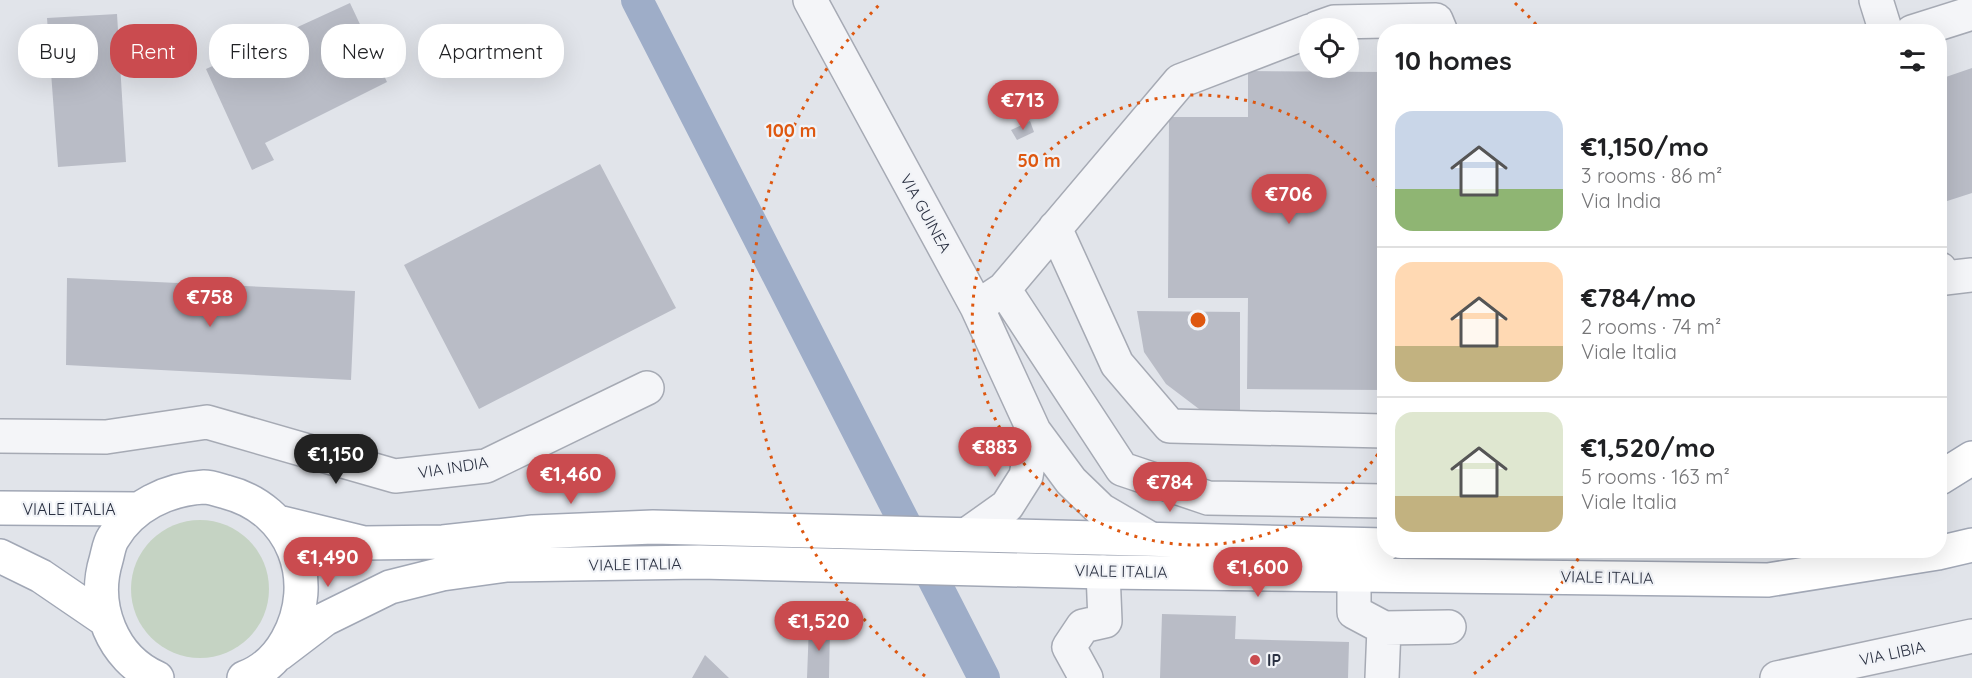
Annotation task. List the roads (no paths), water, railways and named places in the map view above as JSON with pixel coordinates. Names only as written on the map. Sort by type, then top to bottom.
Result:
[{"type":"main road","points":[[1947,474],[1972,458]]},
{"type":"main road","points":[[150,676],[121,650],[104,619],[100,580],[112,539],[138,509],[169,492],[206,487],[246,497],[278,522],[296,554],[303,583],[297,621],[258,671]]},
{"type":"main road","name":"VIALE ITALIA","points":[[0,508],[138,509]]},
{"type":"main road","name":"VIALE ITALIA","points":[[278,522],[363,543],[443,542],[533,532],[653,527],[859,530],[1377,545]]},
{"type":"main road","name":"VIALE ITALIA","points":[[1947,546],[1972,526]]},
{"type":"main road","points":[[1947,551],[1972,545]]},
{"type":"main road","points":[[1947,554],[1972,557]]},
{"type":"main road","points":[[0,556],[40,576],[104,619]]},
{"type":"main road","name":"VIALE ITALIA","points":[[258,671],[325,619],[390,587],[442,574],[507,565],[699,562],[1103,572],[1354,573],[1768,580],[1907,558]]},
{"type":"street","name":"VIA GUINEA","points":[[810,0],[978,307],[1034,431],[1071,481],[1101,510],[1149,538]]},
{"type":"street","points":[[1876,0],[1884,24]]},
{"type":"street","points":[[1937,24],[1972,13]]},
{"type":"street","points":[[1359,22],[1436,20],[1438,24]]},
{"type":"street","points":[[978,307],[1004,289],[1180,81],[1299,36]]},
{"type":"street","points":[[1055,228],[1117,364],[1170,426],[1377,431]]},
{"type":"street","points":[[1947,278],[1972,275]]},
{"type":"street","points":[[1004,289],[1122,469],[1208,498],[1377,501]]},
{"type":"street","name":"VIA INDIA","points":[[0,436],[106,437],[207,422],[395,476],[486,466],[647,388]]},
{"type":"street","points":[[962,533],[1007,506],[1026,476],[1034,431]]},
{"type":"street","points":[[1086,678],[1069,646],[1083,626],[1105,621],[1103,572]]},
{"type":"street","points":[[1354,573],[1354,612],[1384,628],[1449,627]]},
{"type":"street","points":[[1382,678],[1384,628]]},
{"type":"street","name":"VIA LIBIA","points":[[1777,678],[1972,636]]},
{"type":"waterway","points":[[637,0],[984,678]]},
{"type":"place","name":"IP","points":[[1255,660]]}]
